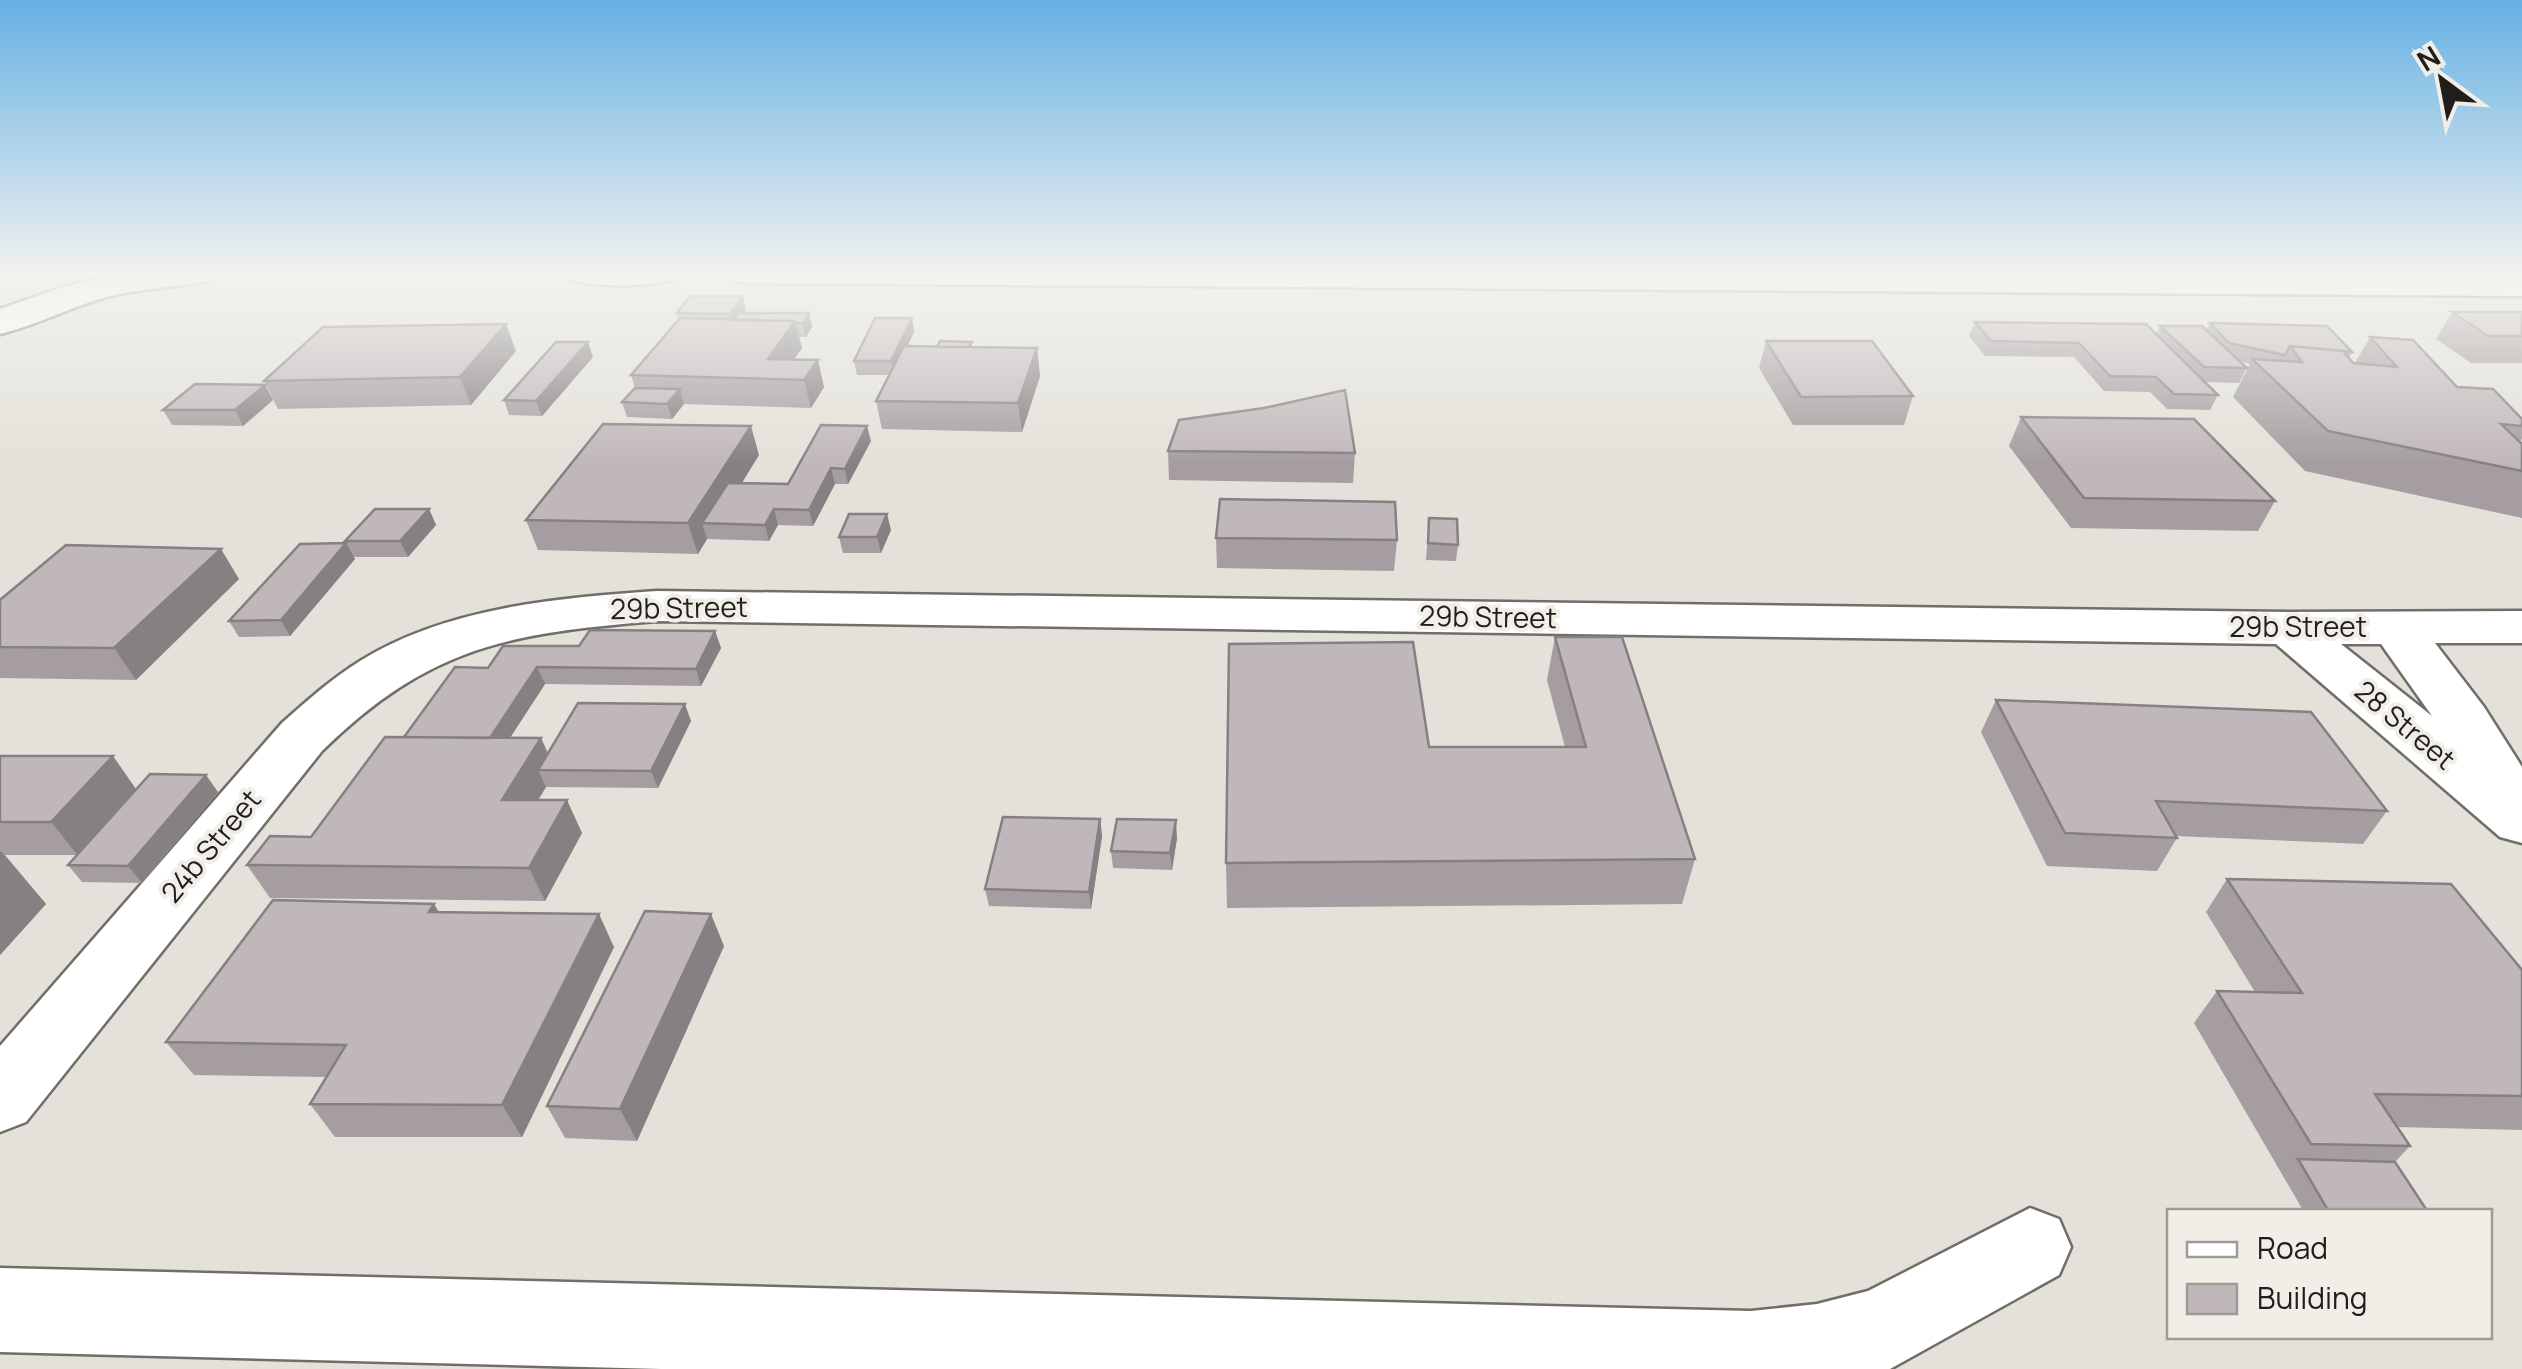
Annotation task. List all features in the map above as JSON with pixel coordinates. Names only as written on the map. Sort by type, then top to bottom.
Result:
[{"type":"street","name":"29b Street","points":[[458,636],[596,610],[657,606],[2288,628],[2522,627]]},
{"type":"street","name":"28 Street","points":[[2396,626],[2464,720],[2522,820]]},
{"type":"street","name":"28 Street","points":[[2288,628],[2522,820]]},
{"type":"street","name":"24b Street","points":[[0,1100],[302,737],[350,693],[405,659],[458,636]]},
{"type":"street","points":[[0,1310],[1750,1354],[1818,1347],[1881,1330],[2030,1247]]},
{"type":"building","points":[[313,336],[496,336],[460,377],[264,381]]},
{"type":"building","points":[[665,336],[784,336],[768,359],[818,360],[804,380],[631,375]]},
{"type":"building","points":[[866,336],[903,336],[891,361],[854,361]]},
{"type":"building","points":[[1987,336],[2158,336],[2218,395],[2174,394],[2156,377],[2110,376],[2079,343],[1991,341]]},
{"type":"building","points":[[2171,336],[2213,336],[2247,368],[2204,367]]},
{"type":"building","points":[[2222,336],[2337,336],[2352,352],[2290,346],[2285,355],[2229,343]]},
{"type":"building","points":[[2370,337],[2413,340],[2457,387],[2493,389],[2522,419],[2522,426],[2501,424],[2522,444],[2522,471],[2328,431],[2252,359],[2302,362],[2290,346],[2343,351],[2353,363],[2397,367]]},
{"type":"building","points":[[940,341],[972,342],[969,347],[937,347]]},
{"type":"building","points":[[1766,341],[1872,341],[1913,396],[1801,397]]},
{"type":"building","points":[[556,342],[588,342],[536,401],[504,400]]},
{"type":"building","points":[[904,346],[1037,348],[1018,403],[876,401]]},
{"type":"building","points":[[195,384],[265,385],[235,410],[163,410]]},
{"type":"building","points":[[635,388],[680,389],[667,404],[622,402]]},
{"type":"building","points":[[1345,390],[1355,453],[1168,451],[1179,420],[1264,408]]},
{"type":"building","points":[[2021,417],[2194,419],[2275,501],[2084,498]]},
{"type":"building","points":[[603,424],[751,426],[688,523],[526,520]]},
{"type":"building","points":[[821,425],[867,426],[845,469],[831,468],[809,510],[774,509],[765,525],[702,523],[728,483],[788,484]]},
{"type":"building","points":[[1220,499],[1395,502],[1397,540],[1216,538]]},
{"type":"building","points":[[375,509],[429,509],[400,541],[345,541]]},
{"type":"building","points":[[849,514],[887,514],[877,537],[839,537]]},
{"type":"building","points":[[1429,518],[1457,519],[1458,545],[1428,543]]},
{"type":"building","points":[[346,543],[281,620],[229,621],[300,544]]},
{"type":"building","points":[[66,545],[221,549],[114,648],[0,647],[0,600]]},
{"type":"building","points":[[590,630],[715,631],[696,669],[537,667],[490,738],[404,737],[455,667],[488,668],[503,646],[579,646]]},
{"type":"building","points":[[1555,637],[1622,637],[1695,859],[1226,863],[1229,644],[1413,642],[1429,747],[1586,747]]},
{"type":"building","points":[[1996,700],[2311,712],[2387,811],[2156,801],[2177,838],[2065,833]]},
{"type":"building","points":[[578,703],[685,704],[651,771],[538,770]]},
{"type":"building","points":[[385,737],[541,738],[502,800],[567,800],[529,868],[247,865],[270,836],[311,837]]},
{"type":"building","points":[[0,756],[113,756],[51,822],[0,822]]},
{"type":"building","points":[[150,774],[206,775],[128,866],[68,865]]},
{"type":"building","points":[[1003,817],[1100,819],[1089,892],[985,889]]},
{"type":"building","points":[[1117,819],[1176,820],[1170,853],[1111,851]]},
{"type":"building","points":[[2227,879],[2451,884],[2522,970],[2522,1096],[2375,1094],[2410,1146],[2311,1144],[2217,991],[2302,993]]},
{"type":"building","points":[[273,900],[434,904],[429,912],[599,914],[502,1105],[310,1104],[346,1045],[166,1042]]},
{"type":"building","points":[[645,911],[711,914],[620,1109],[547,1106]]},
{"type":"building","points":[[2298,1159],[2395,1162],[2426,1209],[2327,1209]]}]
